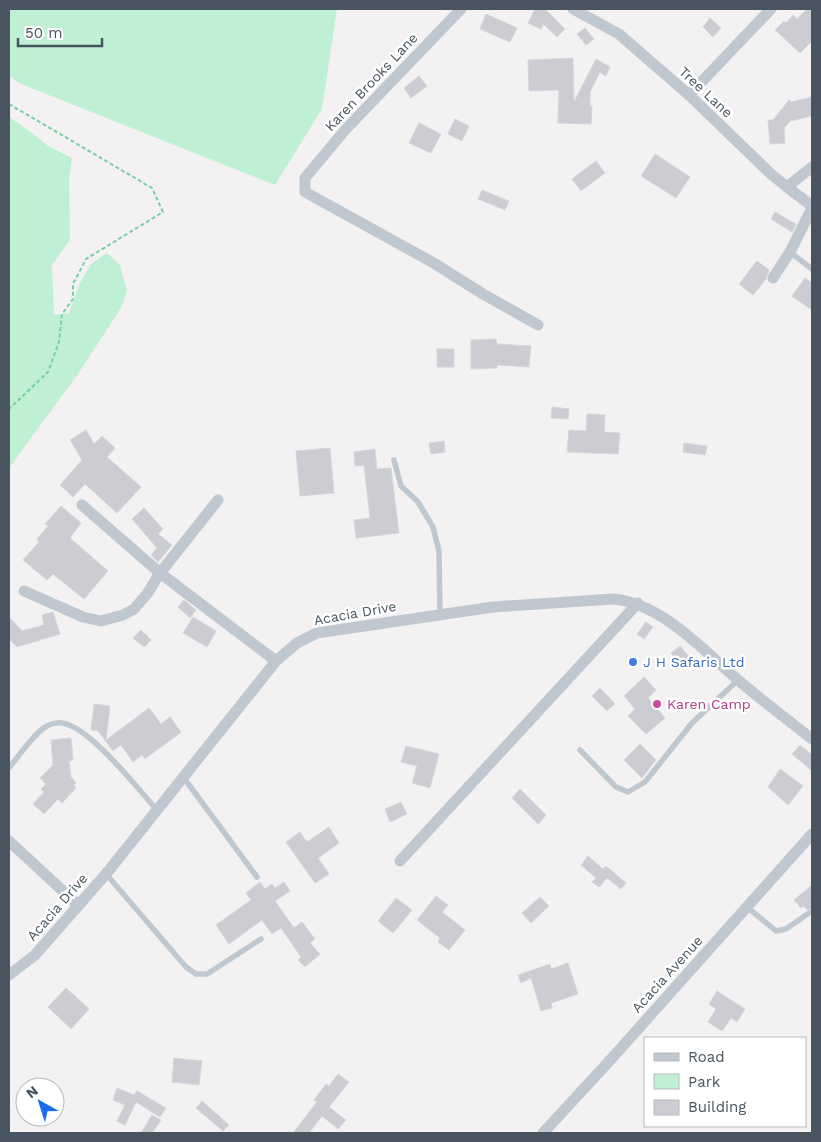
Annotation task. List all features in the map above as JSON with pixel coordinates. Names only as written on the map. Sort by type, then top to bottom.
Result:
[{"type":"street","name":"Karen Brooks Lane","points":[[461,9],[344,130],[305,178],[305,192],[432,262],[538,325]]},
{"type":"street","name":"Tree Lane","points":[[573,9],[619,34],[689,95],[771,174],[812,207]]},
{"type":"street","points":[[689,95],[771,9]]},
{"type":"street","points":[[787,187],[812,167]]},
{"type":"street","points":[[773,278],[790,252],[812,207]]},
{"type":"street","points":[[24,591],[83,617],[101,621],[123,615],[134,608],[147,594],[160,573],[218,500]]},
{"type":"street","points":[[82,504],[160,573],[276,661]]},
{"type":"street","name":"Acacia Drive","points":[[9,975],[35,954],[106,874],[276,661],[297,643],[317,632],[493,608],[613,598],[626,600],[638,603],[655,612],[694,641],[738,680],[812,738]]},
{"type":"street","points":[[400,861],[638,603]]},
{"type":"street","name":"Acacia Avenue","points":[[543,1133],[812,834]]},
{"type":"street","points":[[9,841],[78,905]]},
{"type":"lane","points":[[790,252],[812,269]]},
{"type":"lane","points":[[394,460],[401,486],[418,502],[433,527],[439,551],[440,615]]},
{"type":"lane","points":[[580,750],[616,787],[628,792],[635,789],[645,782],[692,723],[738,680]]},
{"type":"lane","points":[[9,768],[32,740],[47,726],[62,722],[78,730],[98,746],[158,810]]},
{"type":"lane","points":[[184,778],[258,878]]},
{"type":"lane","points":[[106,874],[186,967],[196,974],[207,974],[261,938]]},
{"type":"lane","points":[[747,907],[776,931],[786,930],[808,913]]},
{"type":"path","points":[[9,104],[152,188],[162,212],[86,259],[73,284],[73,299],[62,314],[59,342],[48,372],[9,409]]},
{"type":"green space","points":[[9,9],[337,9],[322,109],[275,185],[21,84],[9,76]]},
{"type":"green space","points":[[9,117],[48,146],[72,158],[69,179],[70,240],[52,265],[54,315],[69,313],[80,283],[91,264],[107,253],[120,265],[127,291],[121,308],[78,374],[9,468]]},
{"type":"building","points":[[535,9],[545,9],[565,29],[557,37],[543,24],[541,29],[528,23]]},
{"type":"building","points":[[807,9],[812,9],[812,41],[800,53],[775,30],[784,21],[786,23],[793,15],[797,19]]},
{"type":"building","points":[[486,14],[517,28],[510,42],[480,29]]},
{"type":"building","points":[[710,18],[721,28],[713,37],[703,27]]},
{"type":"building","points":[[585,28],[594,39],[586,45],[577,34]]},
{"type":"building","points":[[573,58],[574,102],[596,59],[610,67],[606,76],[600,72],[590,92],[590,106],[592,106],[591,124],[558,123],[559,90],[529,91],[528,60]]},
{"type":"building","points":[[419,76],[427,86],[411,98],[404,88]]},
{"type":"building","points":[[812,97],[812,116],[790,121],[784,128],[785,143],[770,144],[768,120],[773,120],[789,100],[791,102]]},
{"type":"building","points":[[455,119],[469,126],[462,141],[448,134]]},
{"type":"building","points":[[419,123],[441,134],[431,153],[409,143]]},
{"type":"building","points":[[655,154],[690,177],[676,198],[641,176]]},
{"type":"building","points":[[596,161],[605,173],[581,191],[572,179]]},
{"type":"building","points":[[482,190],[509,201],[505,210],[478,199]]},
{"type":"building","points":[[775,212],[796,224],[792,232],[771,219]]},
{"type":"building","points":[[757,261],[769,270],[766,279],[753,295],[739,284]]},
{"type":"building","points":[[805,278],[812,283],[812,310],[792,296]]},
{"type":"building","points":[[496,339],[497,344],[531,346],[529,367],[497,365],[497,368],[471,369],[471,340]]},
{"type":"building","points":[[437,349],[454,349],[454,367],[437,367]]},
{"type":"building","points":[[552,407],[569,409],[568,419],[551,418]]},
{"type":"building","points":[[587,414],[605,415],[604,432],[620,433],[618,454],[567,452],[569,430],[586,431]]},
{"type":"building","points":[[86,430],[94,444],[102,436],[115,448],[107,457],[141,487],[117,513],[85,484],[73,497],[60,485],[82,460],[70,440]]},
{"type":"building","points":[[444,441],[445,452],[431,454],[429,443]]},
{"type":"building","points":[[684,443],[707,446],[705,455],[683,452]]},
{"type":"building","points":[[330,448],[334,493],[300,496],[296,451]]},
{"type":"building","points":[[375,449],[377,469],[391,468],[399,533],[356,538],[354,520],[370,518],[364,465],[355,466],[354,452]]},
{"type":"building","points":[[61,506],[81,523],[70,538],[108,571],[84,599],[53,574],[47,580],[23,560],[39,542],[37,539],[48,526],[45,524]]},
{"type":"building","points":[[144,508],[163,529],[158,534],[172,545],[158,562],[151,555],[157,548],[132,519]]},
{"type":"building","points":[[184,600],[196,610],[190,618],[178,607]]},
{"type":"building","points":[[53,612],[60,634],[17,647],[9,639],[9,617],[22,631],[44,625],[42,615]]},
{"type":"building","points":[[193,617],[216,631],[207,647],[183,633]]},
{"type":"building","points":[[646,622],[653,627],[644,639],[637,634]]},
{"type":"building","points":[[141,630],[151,640],[144,647],[133,638]]},
{"type":"building","points":[[680,646],[690,658],[681,665],[671,653]]},
{"type":"building","points":[[644,677],[656,690],[648,698],[665,718],[646,734],[628,716],[635,709],[624,696]]},
{"type":"building","points":[[600,688],[615,704],[607,711],[592,696]]},
{"type":"building","points":[[94,704],[110,706],[106,740],[149,708],[161,724],[170,717],[181,732],[145,759],[142,755],[133,762],[121,745],[113,751],[98,731],[91,730]]},
{"type":"building","points":[[71,738],[73,760],[69,761],[71,777],[76,783],[74,785],[76,788],[62,803],[58,799],[44,814],[33,804],[44,792],[41,789],[46,784],[40,778],[53,765],[51,740]]},
{"type":"building","points":[[640,744],[656,760],[642,778],[624,760]]},
{"type":"building","points":[[800,745],[812,755],[812,771],[792,754]]},
{"type":"building","points":[[406,746],[439,754],[430,788],[412,783],[417,766],[401,762]]},
{"type":"building","points":[[780,769],[803,786],[788,805],[768,787]]},
{"type":"building","points":[[520,789],[546,815],[538,824],[512,798]]},
{"type":"building","points":[[401,802],[407,814],[390,822],[385,809]]},
{"type":"building","points":[[329,827],[339,843],[318,858],[329,874],[315,883],[286,842],[300,832],[307,842]]},
{"type":"building","points":[[588,856],[603,869],[606,866],[626,883],[621,889],[607,878],[599,887],[592,882],[596,878],[581,865]]},
{"type":"building","points":[[260,882],[265,889],[272,884],[275,888],[284,882],[290,891],[275,901],[294,928],[302,922],[315,939],[310,943],[320,954],[305,967],[298,960],[301,957],[281,928],[272,934],[262,920],[229,944],[216,925],[251,900],[246,893]]},
{"type":"building","points":[[812,885],[812,910],[806,909],[804,906],[801,908],[794,900]]},
{"type":"building","points":[[436,896],[448,905],[442,912],[465,930],[449,950],[438,942],[440,938],[417,920]]},
{"type":"building","points":[[540,897],[549,906],[531,923],[522,913]]},
{"type":"building","points":[[396,898],[412,910],[393,933],[378,921]]},
{"type":"building","points":[[568,963],[578,994],[551,1003],[552,1008],[541,1011],[531,978],[521,983],[518,975],[550,964],[551,969]]},
{"type":"building","points":[[66,988],[89,1009],[71,1029],[48,1007]]},
{"type":"building","points":[[717,991],[745,1009],[737,1022],[731,1018],[722,1031],[708,1022],[716,1009],[709,1004]]},
{"type":"building","points":[[174,1058],[202,1061],[199,1085],[172,1082]]},
{"type":"building","points":[[338,1074],[349,1082],[329,1107],[346,1120],[338,1129],[322,1116],[309,1133],[293,1133],[317,1102],[314,1100],[326,1084],[329,1086]]},
{"type":"building","points":[[117,1088],[134,1095],[137,1091],[166,1108],[160,1117],[136,1102],[125,1125],[117,1121],[125,1105],[113,1100]]},
{"type":"building","points":[[202,1101],[229,1125],[223,1131],[196,1108]]},
{"type":"building","points":[[152,1115],[161,1120],[152,1133],[141,1133]]},
{"type":"place","name":"J H Safaris Ltd","points":[[633,662]]},
{"type":"place","name":"Karen Camp","points":[[657,704]]}]
